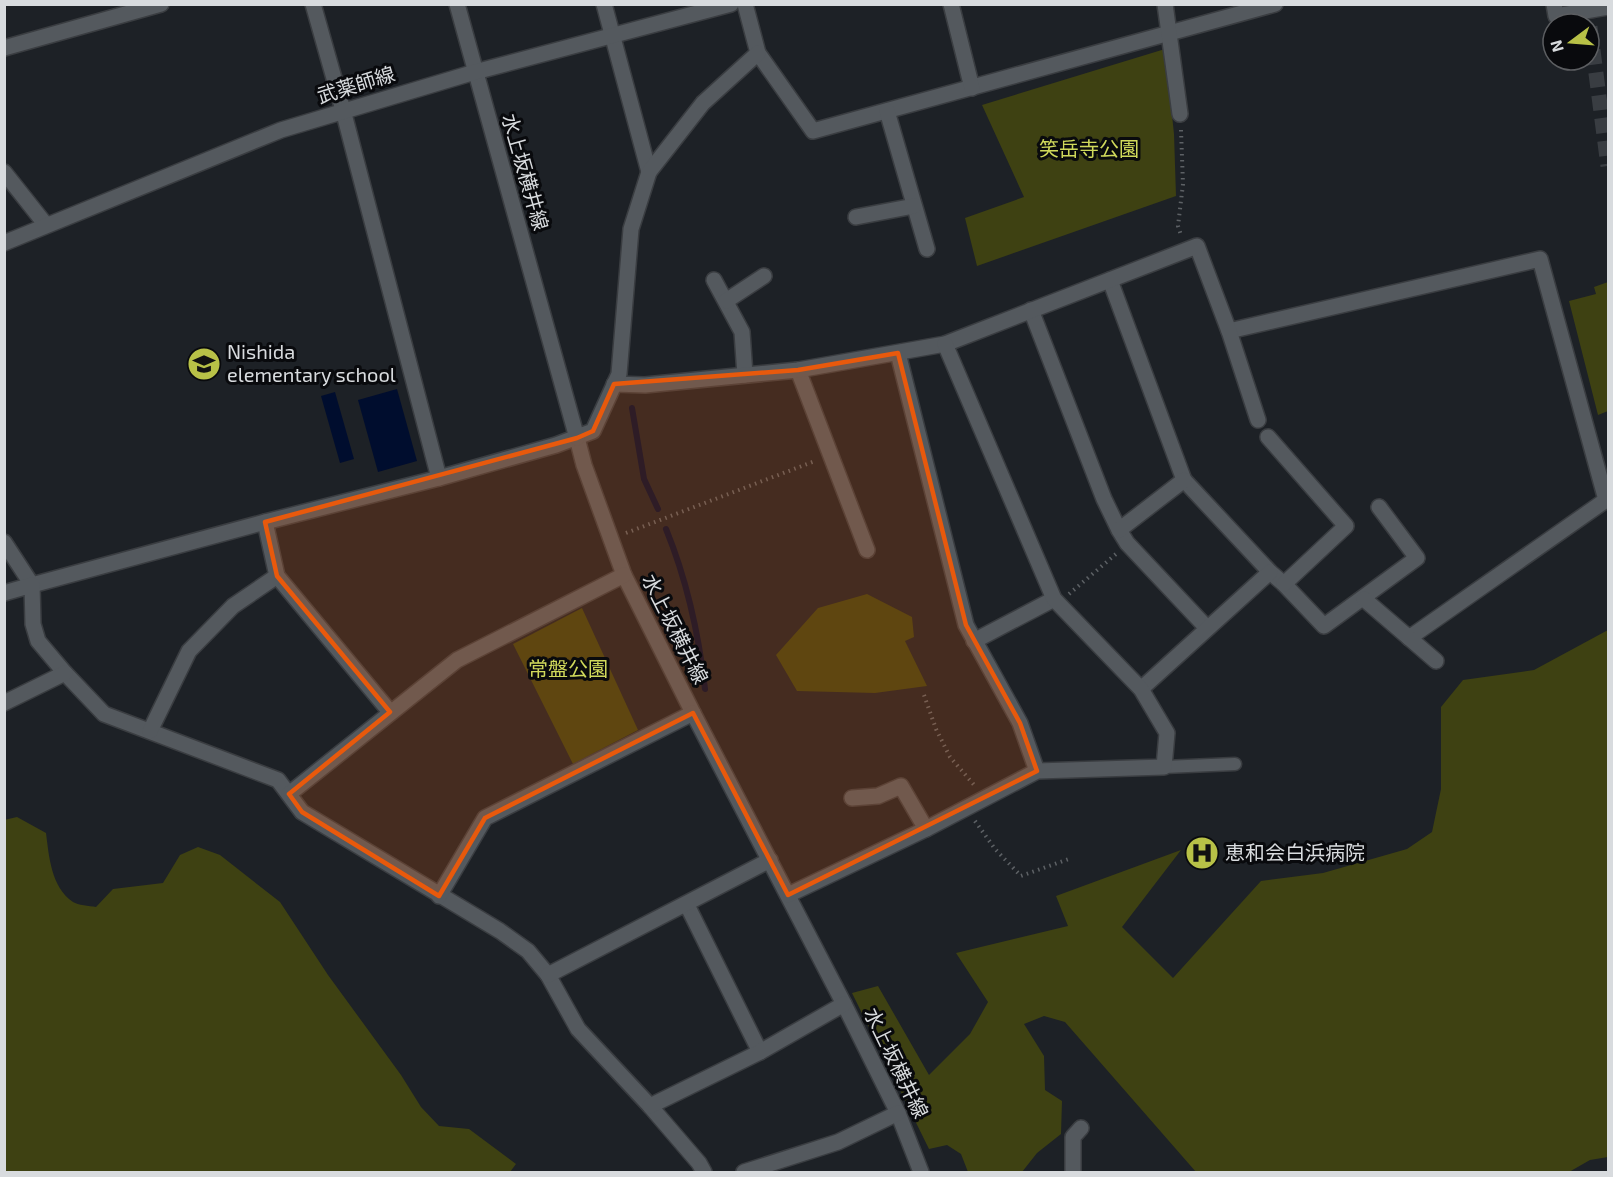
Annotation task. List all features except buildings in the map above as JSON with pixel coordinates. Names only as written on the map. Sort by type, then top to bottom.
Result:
[{"type":"street","points":[[4,48],[160,4]]},
{"type":"street","points":[[313,4],[439,478]]},
{"type":"street","name":"水上坂横井線","points":[[457,4],[584,465],[624,575],[844,1004],[898,1113],[921,1173]]},
{"type":"street","points":[[604,4],[649,171]]},
{"type":"street","name":"武薬師線","points":[[4,243],[281,130],[475,72],[731,4]]},
{"type":"street","points":[[745,4],[758,53],[813,131],[1275,4]]},
{"type":"street","points":[[951,4],[972,88]]},
{"type":"street","points":[[1165,4],[1180,114]]},
{"type":"street","points":[[1554,4],[1556,16],[1608,8]]},
{"type":"street","points":[[4,593],[265,522],[439,478],[577,438],[593,431],[619,374],[631,229],[649,171],[704,103],[758,53]]},
{"type":"street","points":[[887,111],[927,249]]},
{"type":"street","points":[[4,172],[46,225]]},
{"type":"street","points":[[856,217],[914,206]]},
{"type":"street","points":[[614,384],[645,385],[798,370],[945,344],[1197,246],[1257,420]]},
{"type":"street","points":[[1228,331],[1540,259],[1606,500],[1409,638]]},
{"type":"street","points":[[726,301],[764,276]]},
{"type":"street","points":[[714,280],[742,332],[746,375]]},
{"type":"street","points":[[1110,280],[1184,480],[1324,626],[1417,558],[1379,507]]},
{"type":"street","points":[[1031,310],[1104,499],[1119,530],[1127,543],[1207,628]]},
{"type":"street","points":[[788,895],[926,829],[1037,771],[1164,768],[1167,733],[1141,689],[1059,598],[945,344]]},
{"type":"street","points":[[898,352],[966,625],[1020,723],[1037,771]]},
{"type":"street","points":[[798,370],[867,549]]},
{"type":"street","points":[[1268,437],[1346,526],[1284,584]]},
{"type":"street","points":[[1119,530],[1184,480]]},
{"type":"street","points":[[265,522],[277,576],[390,712]]},
{"type":"street","points":[[4,542],[32,585],[33,624],[38,640],[65,673],[104,714],[278,780],[303,812],[500,931],[528,951],[548,975],[578,1029],[650,1106],[699,1163],[704,1173]]},
{"type":"street","points":[[1141,689],[1270,572]]},
{"type":"street","points":[[289,794],[457,660],[624,575]]},
{"type":"street","points":[[150,731],[189,651],[233,606],[277,576]]},
{"type":"street","points":[[974,641],[1059,598]]},
{"type":"street","points":[[1364,598],[1436,661]]},
{"type":"street","points":[[4,703],[65,673]]},
{"type":"street","points":[[439,896],[485,818],[693,713]]},
{"type":"street","points":[[852,798],[878,796],[901,786],[926,829]]},
{"type":"street","points":[[548,975],[770,860]]},
{"type":"street","points":[[687,904],[760,1052]]},
{"type":"street","points":[[650,1106],[760,1052],[844,1004]]},
{"type":"street","points":[[744,1173],[779,1167],[898,1113]]},
{"type":"street","points":[[1073,1173],[1073,1137],[1081,1128]]},
{"type":"lane","points":[[1164,768],[1234,764]]},
{"type":"path","points":[[1180,114],[1183,184],[1178,226],[1183,240]]},
{"type":"path","points":[[612,538],[830,456]]},
{"type":"path","points":[[1059,598],[1122,548]]},
{"type":"path","points":[[924,694],[936,729],[950,758],[986,798]]},
{"type":"path","points":[[967,808],[995,849],[1021,876],[1069,859]]},
{"type":"highlighted area","points":[[898,353],[966,625],[1020,723],[1037,771],[788,895],[693,713],[485,818],[439,896],[302,812],[289,794],[390,712],[277,576],[265,522],[577,438],[593,431],[614,384],[798,370]]},
{"type":"green space","name":"笑岳寺公園","points":[[1165,49],[1174,134],[1176,196],[977,266],[965,218],[1024,197],[982,105]]},
{"type":"green space","points":[[1608,282],[1608,411],[1598,415],[1569,301],[1596,294],[1594,287]]},
{"type":"green space","points":[[867,594],[912,617],[914,637],[905,641],[927,686],[875,693],[797,691],[776,655],[818,608]]},
{"type":"green space","name":"常盤公園","points":[[582,608],[638,730],[573,764],[513,644]]},
{"type":"green space","points":[[1608,630],[1608,1157],[1590,1160],[1569,1172],[1196,1172],[1065,1022],[1044,1016],[1024,1024],[1044,1056],[1045,1090],[1062,1101],[1061,1134],[1037,1153],[1022,1172],[968,1172],[961,1154],[947,1145],[929,1149],[852,993],[878,986],[929,1075],[970,1034],[988,1002],[956,953],[1068,926],[1056,896],[1181,850],[1122,927],[1173,978],[1261,881],[1323,873],[1407,849],[1432,832],[1441,789],[1441,707],[1463,680],[1534,670]]},
{"type":"green space","points":[[17,817],[46,833],[52,870],[56,880],[66,896],[78,904],[96,907],[113,889],[163,883],[180,855],[198,847],[220,855],[280,902],[328,975],[401,1075],[421,1107],[439,1126],[469,1129],[516,1164],[510,1172],[5,1172],[4,820]]},
{"type":"water","points":[[397,389],[417,461],[378,472],[358,400]]},
{"type":"water","points":[[335,392],[354,459],[340,463],[321,396]]},
{"type":"waterway","points":[[632,408],[644,479],[658,509]]},
{"type":"waterway","points":[[666,529],[680,567],[691,608],[705,689]]},
{"type":"tunnel","points":[[1587,4],[1608,166]]},
{"type":"place","name":"Nishida elementary school","points":[[204,364]]},
{"type":"place","name":"恵和会白浜病院","points":[[1202,853]]}]
